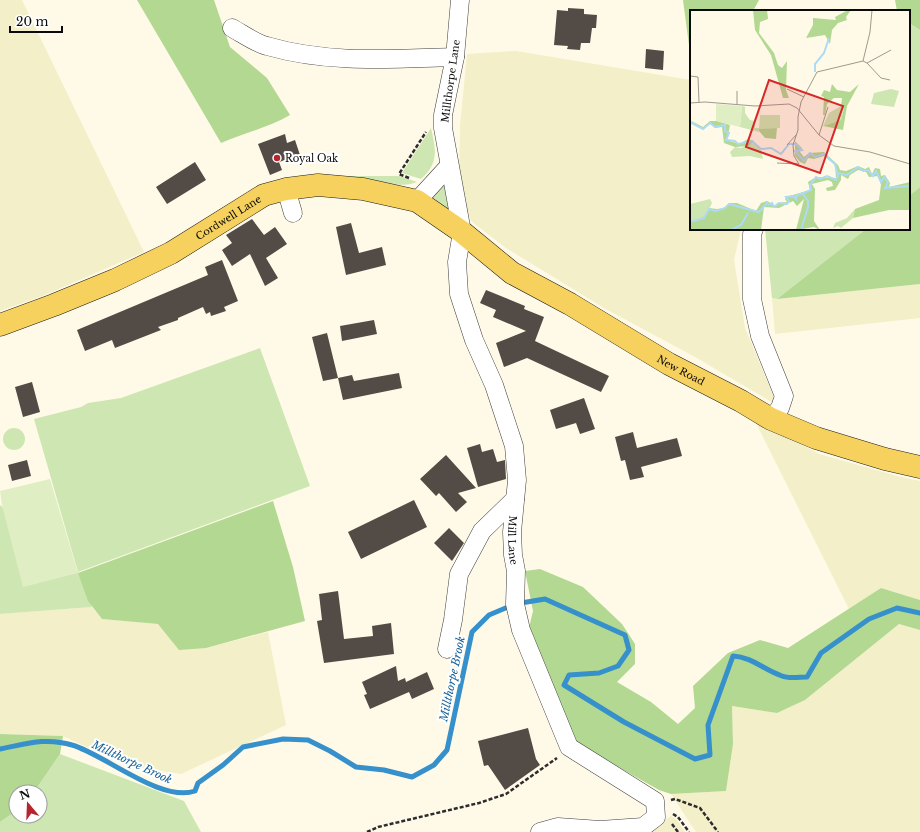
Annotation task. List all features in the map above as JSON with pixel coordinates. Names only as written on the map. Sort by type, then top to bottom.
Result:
[{"type":"main road","name":"Cordwell Lane","points":[[0,325],[115,280],[171,253],[264,195],[286,189],[318,185],[424,193],[462,232]]},
{"type":"main road","name":"New Road","points":[[462,232],[512,273],[570,304],[669,364],[741,401],[771,419],[816,438],[885,459],[920,467]]},
{"type":"street","name":"Millthorpe Lane","points":[[460,0],[455,57],[443,115],[443,128],[462,232]]},
{"type":"street","points":[[232,28],[266,46],[326,58],[351,60],[455,57]]},
{"type":"street","points":[[424,193],[449,166]]},
{"type":"street","points":[[286,189],[293,213]]},
{"type":"street","points":[[754,230],[752,234],[752,299],[760,336],[784,396],[780,408],[771,419]]},
{"type":"street","name":"Mill Lane","points":[[462,232],[457,262],[459,294],[474,340],[494,385],[514,446],[517,480],[512,532],[513,555],[516,571],[515,604],[521,630],[569,747]]},
{"type":"street","points":[[447,649],[453,620],[459,574],[482,531],[515,499]]},
{"type":"street","points":[[540,832],[558,827],[600,830],[643,827],[656,817],[655,801],[569,747]]},
{"type":"path","points":[[424,193],[399,174],[430,125],[443,115]]},
{"type":"path","points":[[367,832],[378,827],[479,803],[506,794],[542,770],[569,747]]},
{"type":"path","points":[[655,801],[675,799],[700,808],[718,832]]},
{"type":"shaded area","points":[[0,0],[22,0],[144,252],[45,295],[0,311]]},
{"type":"shaded area","points":[[516,51],[690,80],[690,230],[741,230],[734,260],[745,328],[773,395],[775,404],[695,357],[604,308],[506,248],[471,221],[459,182],[460,126],[467,54]]},
{"type":"shaded area","points":[[920,284],[920,318],[775,334],[772,298],[777,299]]},
{"type":"shaded area","points":[[754,419],[819,454],[920,481],[920,600],[881,588],[849,609]]},
{"type":"shaded area","points":[[92,607],[102,619],[158,624],[206,648],[268,632],[286,725],[181,774],[125,765],[63,736],[0,734],[0,614]]},
{"type":"shaded area","points":[[899,624],[920,630],[920,832],[696,832],[671,794],[726,791],[733,744],[732,706],[777,713],[805,700]]},
{"type":"shaded area","points":[[671,816],[677,820],[685,832],[646,832]]},
{"type":"green space","points":[[137,0],[214,0],[230,47],[267,78],[290,115],[282,120],[221,143]]},
{"type":"green space","points":[[683,0],[759,0],[754,10],[690,10],[690,52]]},
{"type":"green space","points":[[895,0],[920,0],[920,30],[910,24],[910,10],[897,10]]},
{"type":"green space","points":[[910,24],[920,30],[920,187],[910,195]]},
{"type":"green space","points":[[431,128],[435,156],[431,167],[421,179],[402,173]]},
{"type":"green space","points":[[339,176],[400,176],[417,182],[400,185]]},
{"type":"green space","points":[[446,177],[453,213],[431,196]]},
{"type":"green space","points":[[920,187],[920,284],[777,299],[865,230],[910,230],[910,195]]},
{"type":"green space","points":[[765,230],[865,230],[777,299],[772,298]]},
{"type":"green space","points":[[260,348],[310,486],[78,572],[34,419],[81,407],[88,403],[121,398]]},
{"type":"green space","points":[[14,428],[22,431],[25,439],[22,447],[14,450],[6,447],[3,439],[6,431]]},
{"type":"green space","points":[[50,479],[78,573],[23,587],[2,505],[0,491]]},
{"type":"green space","points":[[273,501],[293,567],[305,621],[206,648],[179,650],[158,624],[102,619],[88,601],[78,573]]},
{"type":"green space","points":[[0,505],[78,572],[92,607],[0,614]]},
{"type":"green space","points":[[540,569],[583,587],[622,624],[635,644],[635,664],[617,682],[651,702],[678,724],[695,708],[693,686],[728,653],[760,640],[788,648],[881,588],[920,600],[920,630],[899,624],[805,700],[777,713],[732,706],[733,744],[726,791],[671,794],[659,790],[574,742],[528,632],[533,611],[525,571]]},
{"type":"green space","points":[[0,734],[63,736],[60,754],[39,784],[8,784],[8,816],[0,822]]},
{"type":"green space","points":[[60,754],[184,801],[201,832],[0,832],[0,822],[8,816],[8,824],[48,824],[48,784],[39,784]]},
{"type":"building","points":[[568,8],[584,9],[584,14],[597,15],[596,28],[592,28],[590,43],[581,43],[580,50],[567,49],[568,46],[554,45],[557,10],[568,11]]},
{"type":"building","points":[[646,49],[664,51],[663,70],[645,68]]},
{"type":"building","name":"Royal Oak","points":[[285,134],[287,143],[295,140],[300,155],[279,162],[282,170],[270,175],[258,144]]},
{"type":"building","points":[[195,162],[206,180],[167,204],[156,187]]},
{"type":"building","points":[[252,219],[264,235],[275,227],[287,244],[266,258],[278,278],[265,286],[250,254],[232,266],[222,250],[232,243],[226,235]]},
{"type":"building","points":[[351,223],[359,253],[382,247],[386,265],[346,275],[336,227]]},
{"type":"building","points":[[222,260],[238,301],[224,307],[226,311],[211,316],[210,312],[206,314],[203,307],[178,318],[178,320],[158,327],[161,330],[115,348],[112,340],[85,351],[77,330],[208,275],[205,267]]},
{"type":"building","points":[[486,290],[525,306],[524,309],[544,317],[535,341],[609,376],[601,392],[527,358],[504,367],[496,343],[526,331],[493,317],[496,310],[480,303]]},
{"type":"building","points":[[374,320],[377,334],[342,341],[340,326]]},
{"type":"building","points":[[327,333],[338,378],[323,381],[312,337]]},
{"type":"building","points":[[399,373],[402,388],[343,400],[338,378],[352,375],[354,381]]},
{"type":"building","points":[[32,382],[40,412],[23,417],[15,387]]},
{"type":"building","points":[[584,398],[595,429],[580,434],[576,423],[556,429],[550,410]]},
{"type":"building","points":[[633,432],[637,448],[677,438],[682,456],[641,467],[644,477],[630,480],[625,460],[621,461],[615,437]]},
{"type":"building","points":[[480,444],[482,452],[493,449],[497,462],[505,460],[506,479],[478,487],[467,448]]},
{"type":"building","points":[[446,455],[476,488],[458,493],[467,502],[456,512],[439,493],[436,496],[420,479]]},
{"type":"building","points":[[27,460],[31,476],[12,481],[8,465]]},
{"type":"building","points":[[414,500],[427,527],[361,559],[348,532]]},
{"type":"building","points":[[449,528],[464,543],[452,561],[434,543]]},
{"type":"building","points":[[338,591],[344,639],[373,636],[372,626],[391,623],[394,654],[324,663],[317,621],[322,620],[319,594]]},
{"type":"building","points":[[396,666],[398,681],[405,678],[406,682],[427,672],[434,689],[412,699],[409,692],[370,709],[364,695],[367,694],[362,682]]},
{"type":"building","points":[[528,728],[536,759],[540,765],[505,790],[488,765],[484,766],[478,741]]},
{"type":"waterway","name":"Millthorpe Brook","points":[[0,749],[45,741],[72,745],[85,750],[150,784],[166,790],[181,793],[195,791],[198,783],[223,765],[243,747],[283,739],[308,740],[356,767],[384,770],[412,777],[434,765],[447,750],[472,632],[489,615],[515,604],[545,599],[625,635],[629,650],[618,666],[599,673],[569,675],[564,685],[624,722],[695,759],[710,755],[708,725],[733,656],[752,661],[785,677],[807,677],[821,653],[869,619],[897,608],[920,613]]},
{"type":"place","name":"Royal Oak","points":[[277,158]]}]
